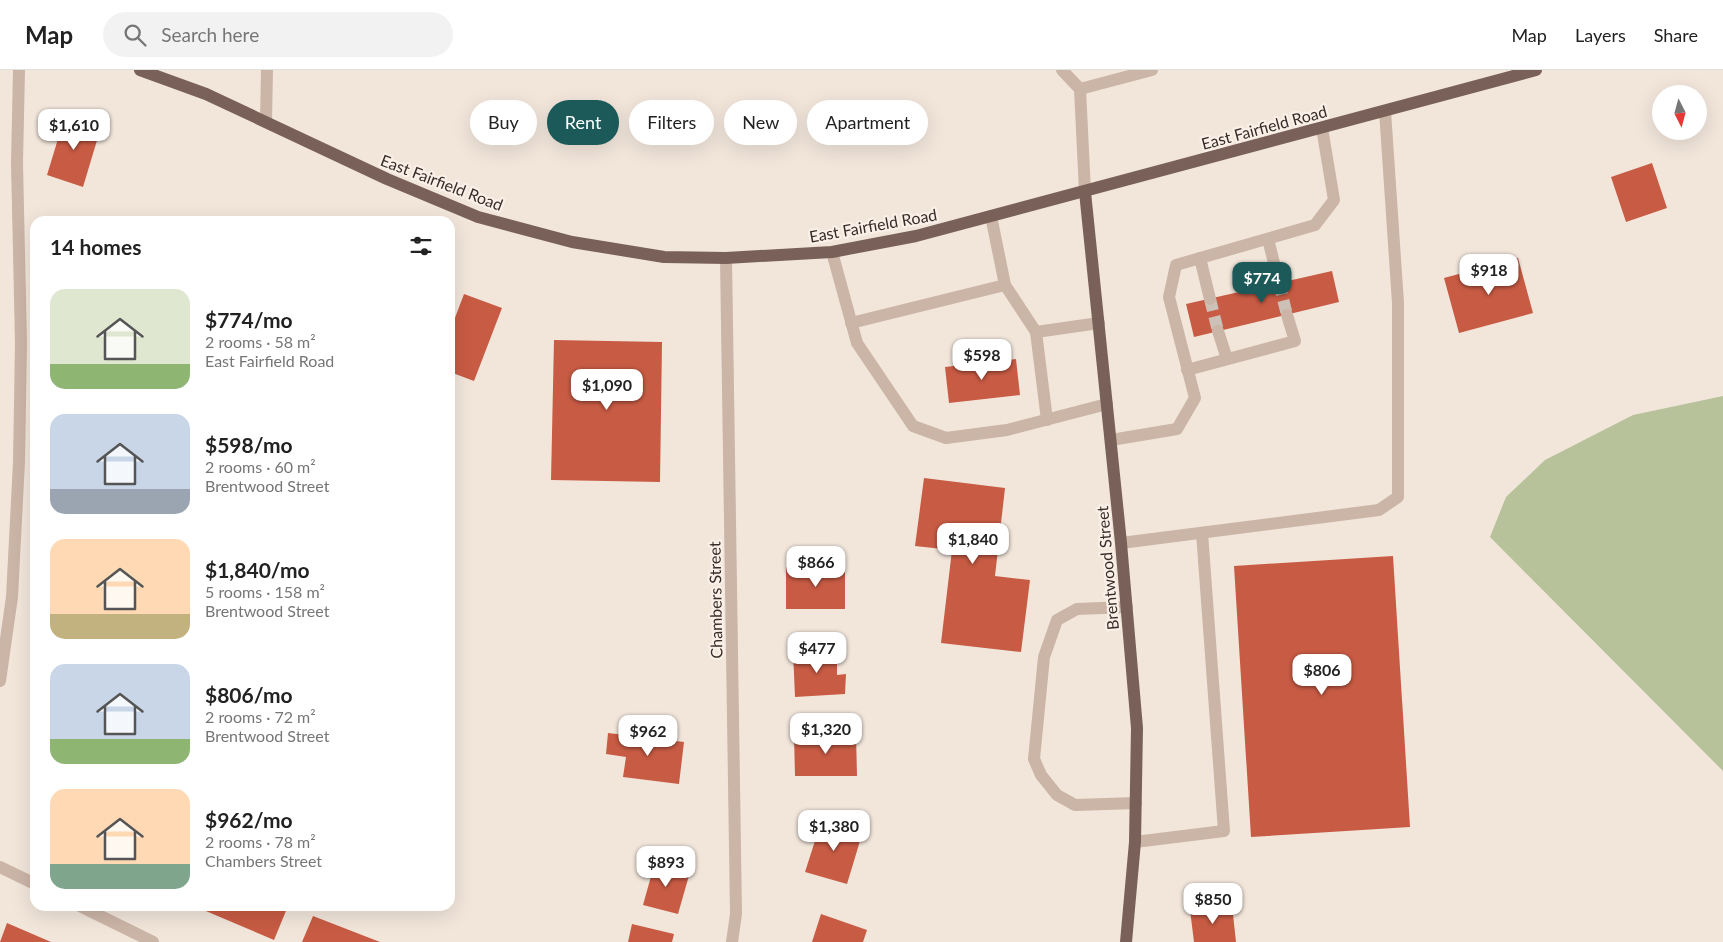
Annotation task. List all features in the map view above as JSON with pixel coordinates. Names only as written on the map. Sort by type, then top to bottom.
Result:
[{"type":"main road","name":"East Fairfield Road","points":[[140,70],[206,94],[387,180],[478,217],[572,242],[655,256],[726,258],[832,252],[916,236],[1536,70]]},
{"type":"main road","name":"Brentwood Street","points":[[1085,192],[1121,543],[1137,728],[1136,842],[1126,942]]},
{"type":"street","points":[[1,676],[12,597],[19,462],[21,343],[16,163],[19,70]]},
{"type":"street","points":[[266,122],[267,70]]},
{"type":"street","points":[[1062,70],[1080,89],[1085,192]]},
{"type":"street","points":[[1080,89],[1152,70]]},
{"type":"street","points":[[1121,543],[1379,510],[1398,497],[1398,303],[1385,110]]},
{"type":"street","points":[[1111,440],[1177,429],[1195,398],[1169,297],[1176,265],[1315,225],[1334,200],[1322,128]]},
{"type":"street","points":[[991,216],[1005,285],[1036,332],[1047,420]]},
{"type":"street","points":[[1268,239],[1279,283]]},
{"type":"street","points":[[832,252],[857,343],[913,426],[946,438],[1007,430],[1107,404]]},
{"type":"street","name":"Chambers Street","points":[[726,258],[736,914],[732,942]]},
{"type":"street","points":[[1200,258],[1210,299]]},
{"type":"street","points":[[851,323],[1005,285]]},
{"type":"street","points":[[1187,370],[1295,341],[1288,315]]},
{"type":"street","points":[[1036,332],[1099,323]]},
{"type":"street","points":[[1218,331],[1227,359]]},
{"type":"street","points":[[1136,842],[1224,830],[1202,532]]},
{"type":"street","points":[[1126,607],[1077,609],[1057,620],[1044,656],[1034,759],[1042,775],[1057,795],[1076,805],[1136,803]]},
{"type":"street","points":[[0,867],[30,882]]},
{"type":"street","points":[[90,911],[153,942]]},
{"type":"green space","points":[[1723,396],[1723,771],[1490,537],[1506,497],[1545,460],[1633,415]]},
{"type":"building","points":[[65,116],[101,127],[83,187],[47,175]]},
{"type":"building","points":[[1652,163],[1667,208],[1626,222],[1611,177]]},
{"type":"building","points":[[1518,258],[1533,313],[1459,333],[1444,278]]},
{"type":"building","points":[[1332,271],[1339,302],[1194,337],[1186,304]]},
{"type":"building","points":[[464,294],[502,308],[474,381],[455,374],[455,318]]},
{"type":"building","points":[[554,340],[662,342],[660,482],[551,480]]},
{"type":"building","points":[[1016,359],[1020,395],[949,403],[945,367]]},
{"type":"building","points":[[924,478],[1005,488],[995,576],[1030,580],[1021,652],[941,643],[952,550],[915,546]]},
{"type":"building","points":[[1393,556],[1410,827],[1251,837],[1234,566]]},
{"type":"building","points":[[786,567],[845,567],[845,609],[786,609]]},
{"type":"building","points":[[793,651],[837,651],[837,675],[846,674],[845,694],[795,697]]},
{"type":"building","points":[[608,733],[684,742],[679,784],[623,777],[626,757],[606,754]]},
{"type":"building","points":[[856,734],[857,776],[795,776],[794,735]]},
{"type":"building","points":[[822,819],[863,831],[847,884],[805,872]]},
{"type":"building","points":[[655,862],[690,872],[678,914],[643,905]]},
{"type":"building","points":[[1232,905],[1236,942],[1194,942],[1190,910]]},
{"type":"building","points":[[206,911],[286,911],[274,940]]},
{"type":"building","points":[[821,914],[867,930],[863,942],[812,942]]},
{"type":"building","points":[[313,916],[380,942],[302,942]]},
{"type":"building","points":[[7,923],[51,942],[0,942]]},
{"type":"building","points":[[632,924],[674,934],[672,942],[628,942]]},
{"type":"tunnel","points":[[1279,283],[1287,315]]},
{"type":"tunnel","points":[[1210,299],[1218,331]]}]
